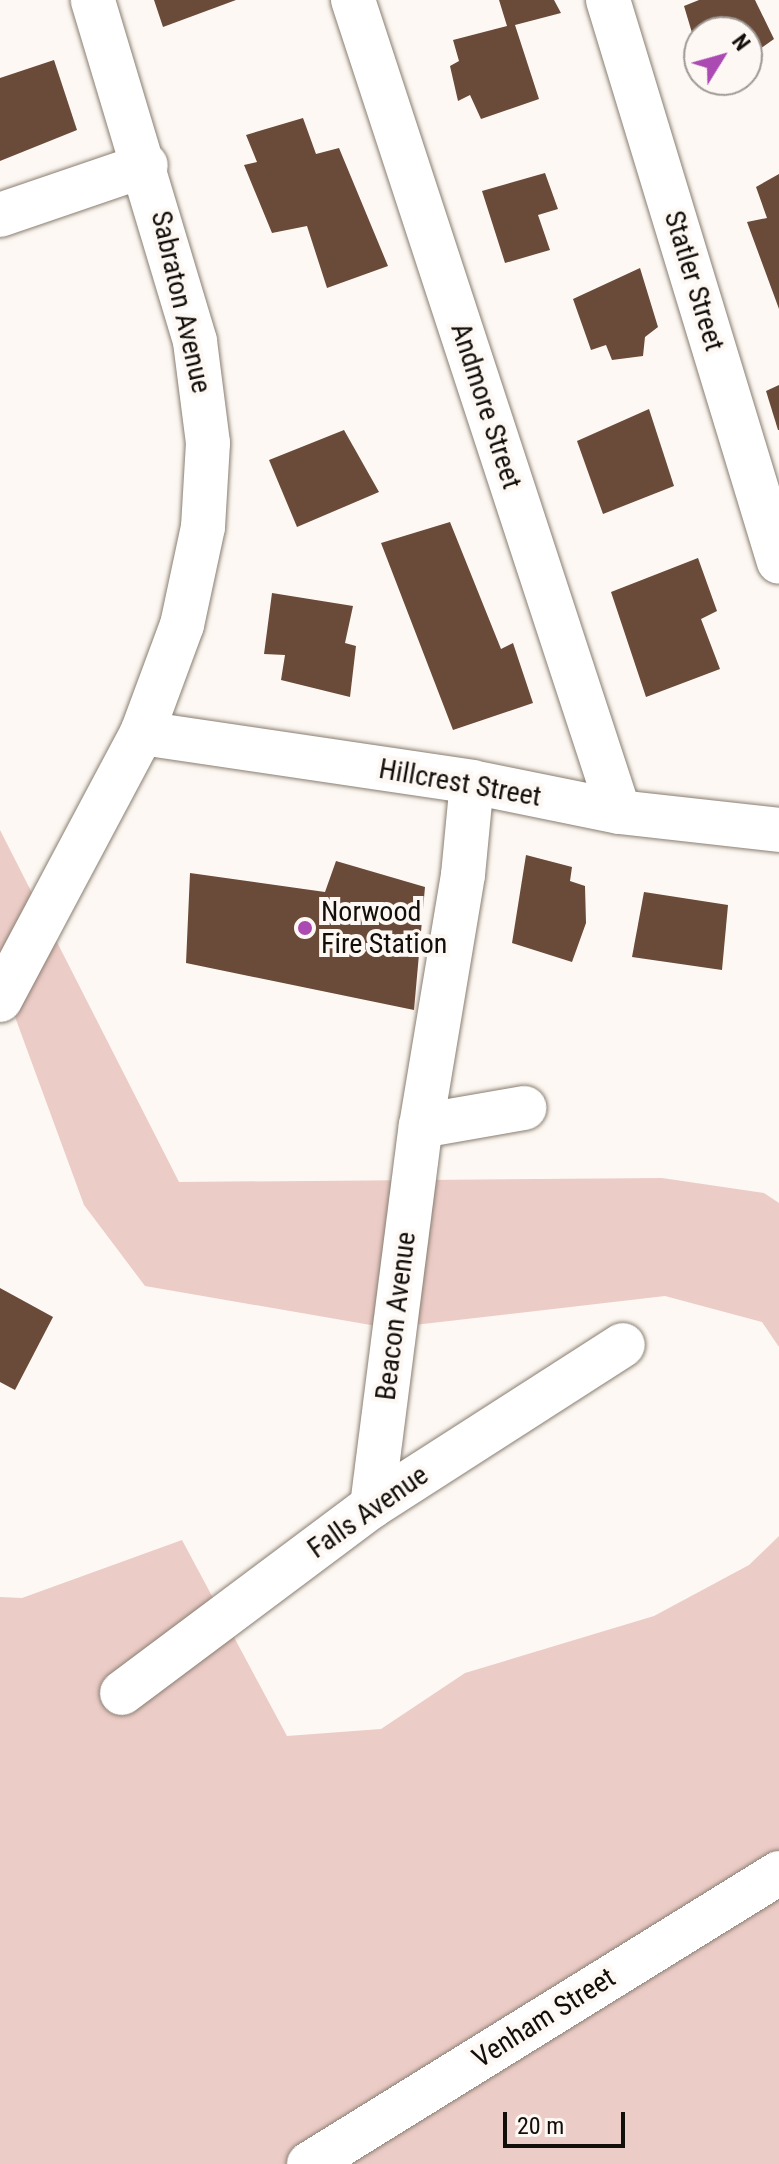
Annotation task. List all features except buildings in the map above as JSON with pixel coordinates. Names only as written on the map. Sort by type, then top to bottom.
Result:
[{"type":"street","name":"Sabraton Avenue","points":[[0,1000],[142,733],[182,625],[199,556],[208,443],[195,341],[146,165],[93,0]]},
{"type":"street","name":"Andmore Street","points":[[353,0],[619,812]]},
{"type":"street","name":"Statler Street","points":[[608,0],[779,562]]},
{"type":"street","points":[[0,215],[146,165]]},
{"type":"street","name":"Hillcrest Street","points":[[142,733],[472,782],[619,812],[779,830]]},
{"type":"street","name":"Beacon Avenue","points":[[372,1506],[421,1126],[463,875],[472,782]]},
{"type":"street","points":[[421,1126],[524,1108]]},
{"type":"street","name":"Falls Avenue","points":[[122,1693],[372,1506],[623,1345]]},
{"type":"street","name":"Venham Street","points":[[309,2164],[779,1873]]},
{"type":"shaded area","points":[[0,830],[179,1182],[662,1178],[764,1193],[779,1203],[779,1347],[762,1322],[665,1296],[388,1328],[145,1286],[84,1205],[0,976]]},
{"type":"shaded area","points":[[779,1536],[779,2164],[0,2164],[0,1597],[22,1598],[182,1540],[287,1736],[381,1729],[465,1673],[654,1616],[749,1565]]},
{"type":"place","name":"Norwood Fire Station","points":[[305,928]]}]
